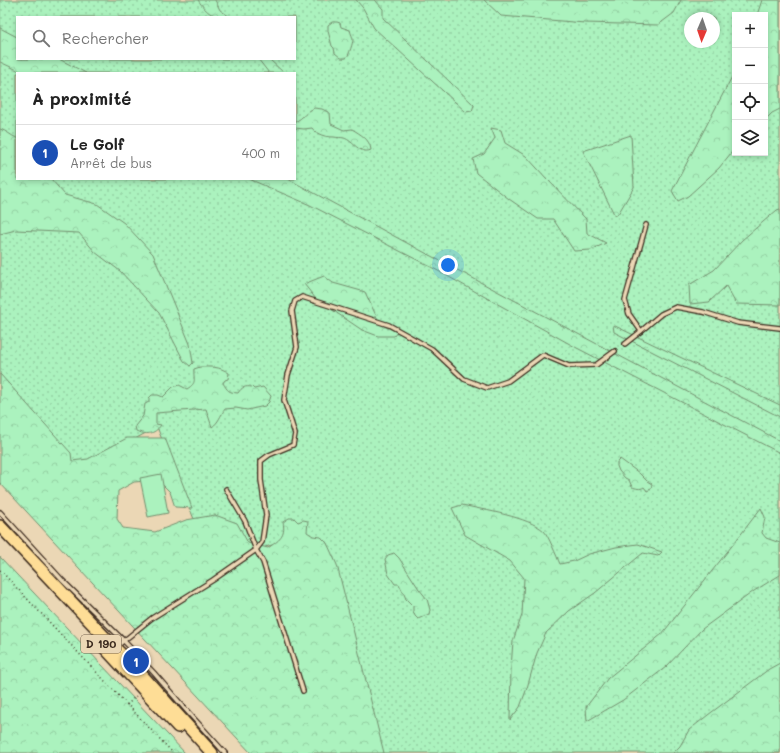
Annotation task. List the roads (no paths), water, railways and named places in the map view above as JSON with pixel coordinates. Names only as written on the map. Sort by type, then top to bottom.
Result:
[{"type":"main road","name":"D 190","points":[[0,526],[112,650],[202,753]]},
{"type":"main road","name":"D 190","points":[[0,536],[112,650],[132,664],[212,753]]},
{"type":"lane","points":[[641,331],[629,314],[625,300],[646,225]]},
{"type":"lane","points":[[112,650],[152,618],[213,580],[256,550],[262,542],[266,514],[261,480],[261,461],[269,455],[293,445],[295,434],[284,400],[288,375],[296,346],[292,311],[295,301],[302,297],[389,325],[432,349],[464,379],[487,388],[508,381],[543,355],[569,366],[596,365],[615,351]]},
{"type":"lane","points":[[624,344],[661,314],[676,307],[703,312],[738,323],[780,328]]},
{"type":"lane","points":[[226,489],[245,522],[256,550],[263,562],[303,691]]},
{"type":"lane","points":[[0,512],[63,581],[154,673],[187,712],[225,753]]},
{"type":"place","name":"Le Golf","points":[[136,661]]}]
